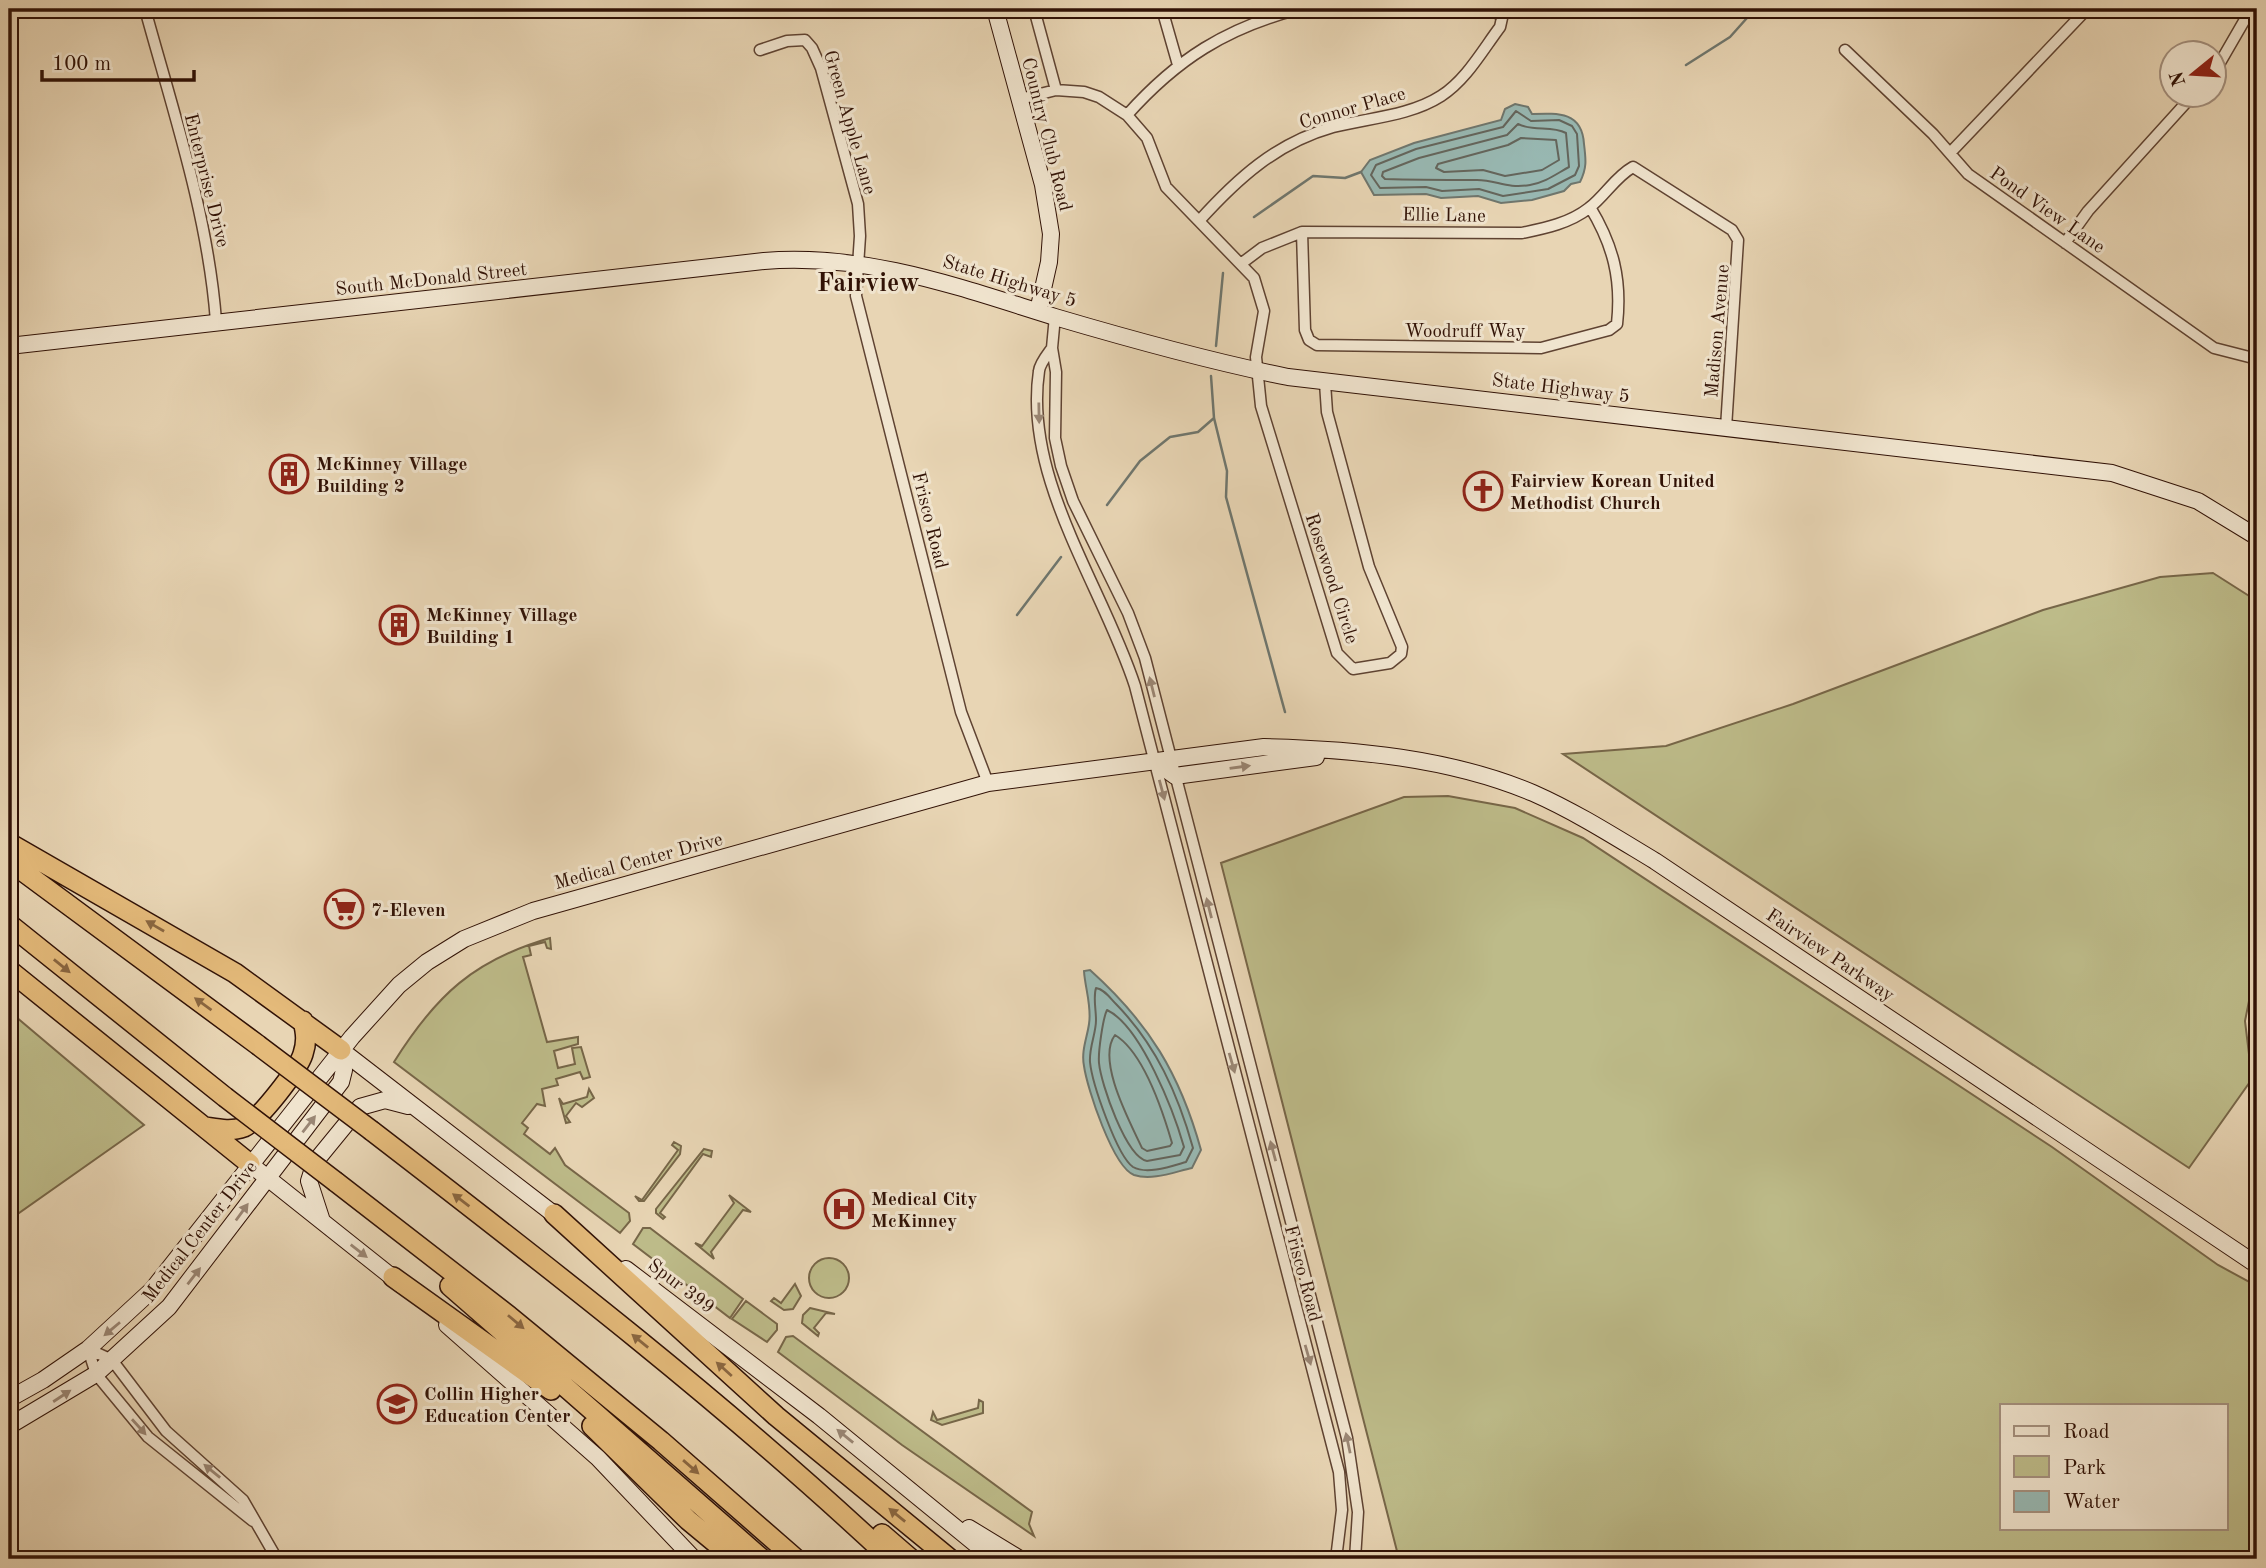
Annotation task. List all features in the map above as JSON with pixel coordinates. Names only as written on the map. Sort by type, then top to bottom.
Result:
[{"type":"highway","points":[[9,844],[215,960],[341,1050]]},
{"type":"highway","points":[[9,861],[258,1045],[548,1266],[712,1399],[891,1559]]},
{"type":"highway","points":[[9,924],[225,1097],[509,1316],[661,1441],[796,1559]]},
{"type":"highway","points":[[9,971],[250,1164]]},
{"type":"highway","points":[[204,1127],[229,1130],[244,1127],[255,1119],[299,1065],[306,1038],[303,1021]]},
{"type":"highway","points":[[365,1206],[397,1240],[762,1559]]},
{"type":"highway","points":[[554,1214],[776,1416],[950,1559]]},
{"type":"highway","points":[[393,1277],[547,1386],[688,1520],[736,1559]]},
{"type":"highway","points":[[712,1399],[767,1434],[911,1559]]},
{"type":"main road","name":"Country Club Road","points":[[995,9],[1043,186],[1051,234],[1049,262],[1038,311]]},
{"type":"main road","name":"South McDonald Street","points":[[9,346],[216,321],[450,299],[764,261],[799,258],[858,262]]},
{"type":"main road","name":"State Highway 5","points":[[858,262],[930,278],[1179,355],[1325,383],[2112,473],[2198,501],[2257,537]]},
{"type":"main road","name":"Fairview Parkway","points":[[988,783],[1264,747],[1391,757],[1463,771],[1530,792],[1595,825],[1655,861],[2257,1265]]},
{"type":"main road","name":"Fairview Parkway","points":[[1175,776],[1348,754]]},
{"type":"main road","points":[[1153,760],[1175,776]]},
{"type":"main road","name":"Medical Center Drive","points":[[9,1399],[88,1349],[152,1290],[375,1009],[414,972],[458,943],[500,922],[988,783]]},
{"type":"main road","name":"Medical Center Drive","points":[[9,1426],[96,1374],[169,1307],[341,1082],[344,1070],[341,1050]]},
{"type":"main road","name":"Spur 399","points":[[341,1050],[819,1416],[994,1559]]},
{"type":"main road","points":[[323,1223],[309,1181],[315,1162],[352,1116],[360,1107],[373,1100],[385,1100],[417,1109]]},
{"type":"main road","points":[[250,1164],[393,1277],[598,1458],[694,1559]]},
{"type":"main road","points":[[917,1494],[1020,1559]]},
{"type":"street","name":"Enterprise Drive","points":[[145,9],[204,234],[212,270],[216,321]]},
{"type":"street","points":[[1034,9],[1056,90]]},
{"type":"street","points":[[1162,9],[1178,65]]},
{"type":"street","points":[[1127,115],[1178,65],[1241,27],[1279,11],[1299,9]]},
{"type":"street","points":[[1950,153],[2078,13],[2087,9]]},
{"type":"street","points":[[2228,49],[2251,9]]},
{"type":"street","name":"Connor Place","points":[[1199,221],[1238,179],[1266,157],[1295,142],[1331,128],[1419,107],[1440,97],[1460,82],[1500,27],[1498,14]]},
{"type":"street","name":"Green Apple Lane","points":[[760,50],[787,41],[805,40],[813,48],[858,204],[858,262]]},
{"type":"street","name":"Pond View Lane","points":[[1845,50],[1968,174],[2214,348],[2257,359]]},
{"type":"street","points":[[1020,99],[1056,90],[1092,94],[1127,115],[1147,138],[1166,187],[1254,278],[1264,311],[1255,371]]},
{"type":"street","points":[[2065,243],[2088,211],[2181,108]]},
{"type":"street","name":"Ellie Lane","points":[[1242,263],[1262,248],[1302,232],[1522,233],[1548,228],[1574,218],[1590,207],[1633,167]]},
{"type":"street","name":"Madison Avenue","points":[[1633,167],[1732,230],[1738,240],[1726,428]]},
{"type":"street","name":"Woodruff Way","points":[[1302,232],[1305,330],[1309,340],[1317,345],[1541,348],[1609,330],[1617,324],[1618,270],[1608,236],[1590,207]]},
{"type":"street","name":"Frisco Road","points":[[858,262],[855,278],[859,308],[961,712],[988,783]]},
{"type":"street","points":[[1055,316],[1052,348],[1056,372],[1055,438],[1073,501],[1128,613],[1145,658],[1354,1472],[1358,1513],[1355,1559]]},
{"type":"street","name":"Frisco Road","points":[[1052,348],[1039,369],[1040,440],[1045,464],[1083,561],[1120,641],[1153,760],[1339,1472],[1342,1510],[1336,1559]]},
{"type":"street","name":"Rosewood Circle","points":[[1255,371],[1261,406],[1337,653],[1353,669],[1366,670],[1396,660],[1401,654],[1401,638],[1369,567],[1327,412],[1325,383]]},
{"type":"street","points":[[1083,561],[1097,554]]},
{"type":"street","points":[[1202,952],[1220,948]]},
{"type":"street","points":[[1266,1195],[1283,1191]]},
{"type":"street","points":[[88,1349],[112,1360],[166,1431],[243,1500],[277,1559]]},
{"type":"street","points":[[88,1349],[96,1374],[121,1408],[163,1451],[255,1522]]},
{"type":"street","points":[[1339,1472],[1354,1472]]},
{"type":"green space","points":[[2213,573],[2257,601],[2257,994],[2250,996],[2245,1021],[2252,1079],[2189,1168],[1563,754],[1666,746],[1793,704],[2043,610],[2160,577]]},
{"type":"green space","points":[[1448,796],[1515,808],[1583,838],[2052,1147],[2218,1265],[2257,1286],[2257,1559],[1399,1559],[1221,863],[1404,797]]},
{"type":"green space","points":[[550,938],[551,949],[547,948],[545,942],[529,946],[531,955],[523,957],[547,1042],[578,1037],[578,1044],[554,1051],[558,1068],[575,1064],[572,1048],[581,1047],[590,1077],[583,1079],[580,1072],[556,1079],[558,1085],[542,1089],[545,1106],[537,1104],[522,1123],[528,1128],[524,1134],[550,1154],[555,1148],[565,1165],[629,1213],[630,1221],[620,1233],[394,1062],[425,1017],[459,983],[499,957]]},
{"type":"green space","points":[[9,1011],[144,1125],[9,1220]]},
{"type":"green space","points":[[589,1089],[594,1098],[582,1107],[576,1103],[566,1116],[570,1122],[566,1123],[559,1098],[563,1104],[587,1097]]},
{"type":"green space","points":[[674,1142],[681,1146],[680,1154],[644,1201],[639,1201],[635,1196],[642,1200],[678,1150],[672,1145]]},
{"type":"green space","points":[[704,1149],[712,1151],[711,1157],[703,1154],[660,1213],[665,1217],[663,1219],[656,1213],[656,1209]]},
{"type":"green space","points":[[729,1195],[751,1212],[743,1210],[711,1252],[714,1259],[695,1243],[702,1246],[734,1203]]},
{"type":"green space","points":[[643,1228],[650,1228],[743,1299],[730,1318],[633,1244]]},
{"type":"green space","points":[[829,1258],[837,1259],[843,1264],[848,1270],[848,1286],[843,1292],[837,1297],[829,1298],[821,1297],[815,1292],[810,1286],[809,1278],[810,1270],[815,1264],[821,1259]]},
{"type":"green space","points":[[795,1284],[801,1296],[793,1309],[784,1310],[771,1301],[774,1298],[781,1303]]},
{"type":"green space","points":[[746,1301],[777,1324],[777,1330],[767,1342],[732,1319]]},
{"type":"green space","points":[[810,1308],[835,1314],[826,1313],[814,1328],[819,1333],[818,1336],[802,1323],[803,1315]]},
{"type":"green space","points":[[793,1336],[1032,1512],[1029,1524],[1034,1536],[902,1445],[778,1352],[786,1337]]},
{"type":"green space","points":[[979,1400],[983,1402],[983,1413],[942,1425],[931,1420],[933,1412],[937,1420],[978,1408]]},
{"type":"water","points":[[1515,104],[1528,107],[1532,114],[1567,117],[1579,126],[1585,159],[1580,182],[1571,184],[1564,191],[1532,200],[1501,203],[1478,196],[1441,198],[1426,194],[1374,195],[1361,172],[1370,160],[1414,143],[1501,120],[1505,109]]},
{"type":"water","points":[[1090,970],[1146,1030],[1172,1074],[1193,1123],[1201,1150],[1192,1168],[1156,1176],[1134,1175],[1126,1169],[1110,1143],[1090,1091],[1083,1060],[1090,1018],[1084,971]]},
{"type":"waterway","points":[[1686,65],[1730,37],[1755,9]]},
{"type":"waterway","points":[[1254,217],[1313,176],[1345,178],[1361,172]]},
{"type":"waterway","points":[[1216,346],[1223,273]]},
{"type":"waterway","points":[[1107,505],[1140,461],[1170,437],[1198,432],[1214,418],[1211,376]]},
{"type":"waterway","points":[[1214,418],[1227,471],[1226,497],[1285,712]]},
{"type":"waterway","points":[[1017,615],[1061,557]]},
{"type":"place","name":"McKinney Village Building 2","points":[[289,474]]},
{"type":"place","name":"Fairview Korean United Methodist Church","points":[[1483,491]]},
{"type":"place","name":"McKinney Village Building 1","points":[[399,625]]},
{"type":"place","name":"7-Eleven","points":[[344,909]]},
{"type":"place","name":"Medical City McKinney","points":[[844,1209]]},
{"type":"place","name":"Collin Higher Education Center","points":[[397,1404]]},
{"type":"district","name":"Fairview","points":[[868,282]]}]
